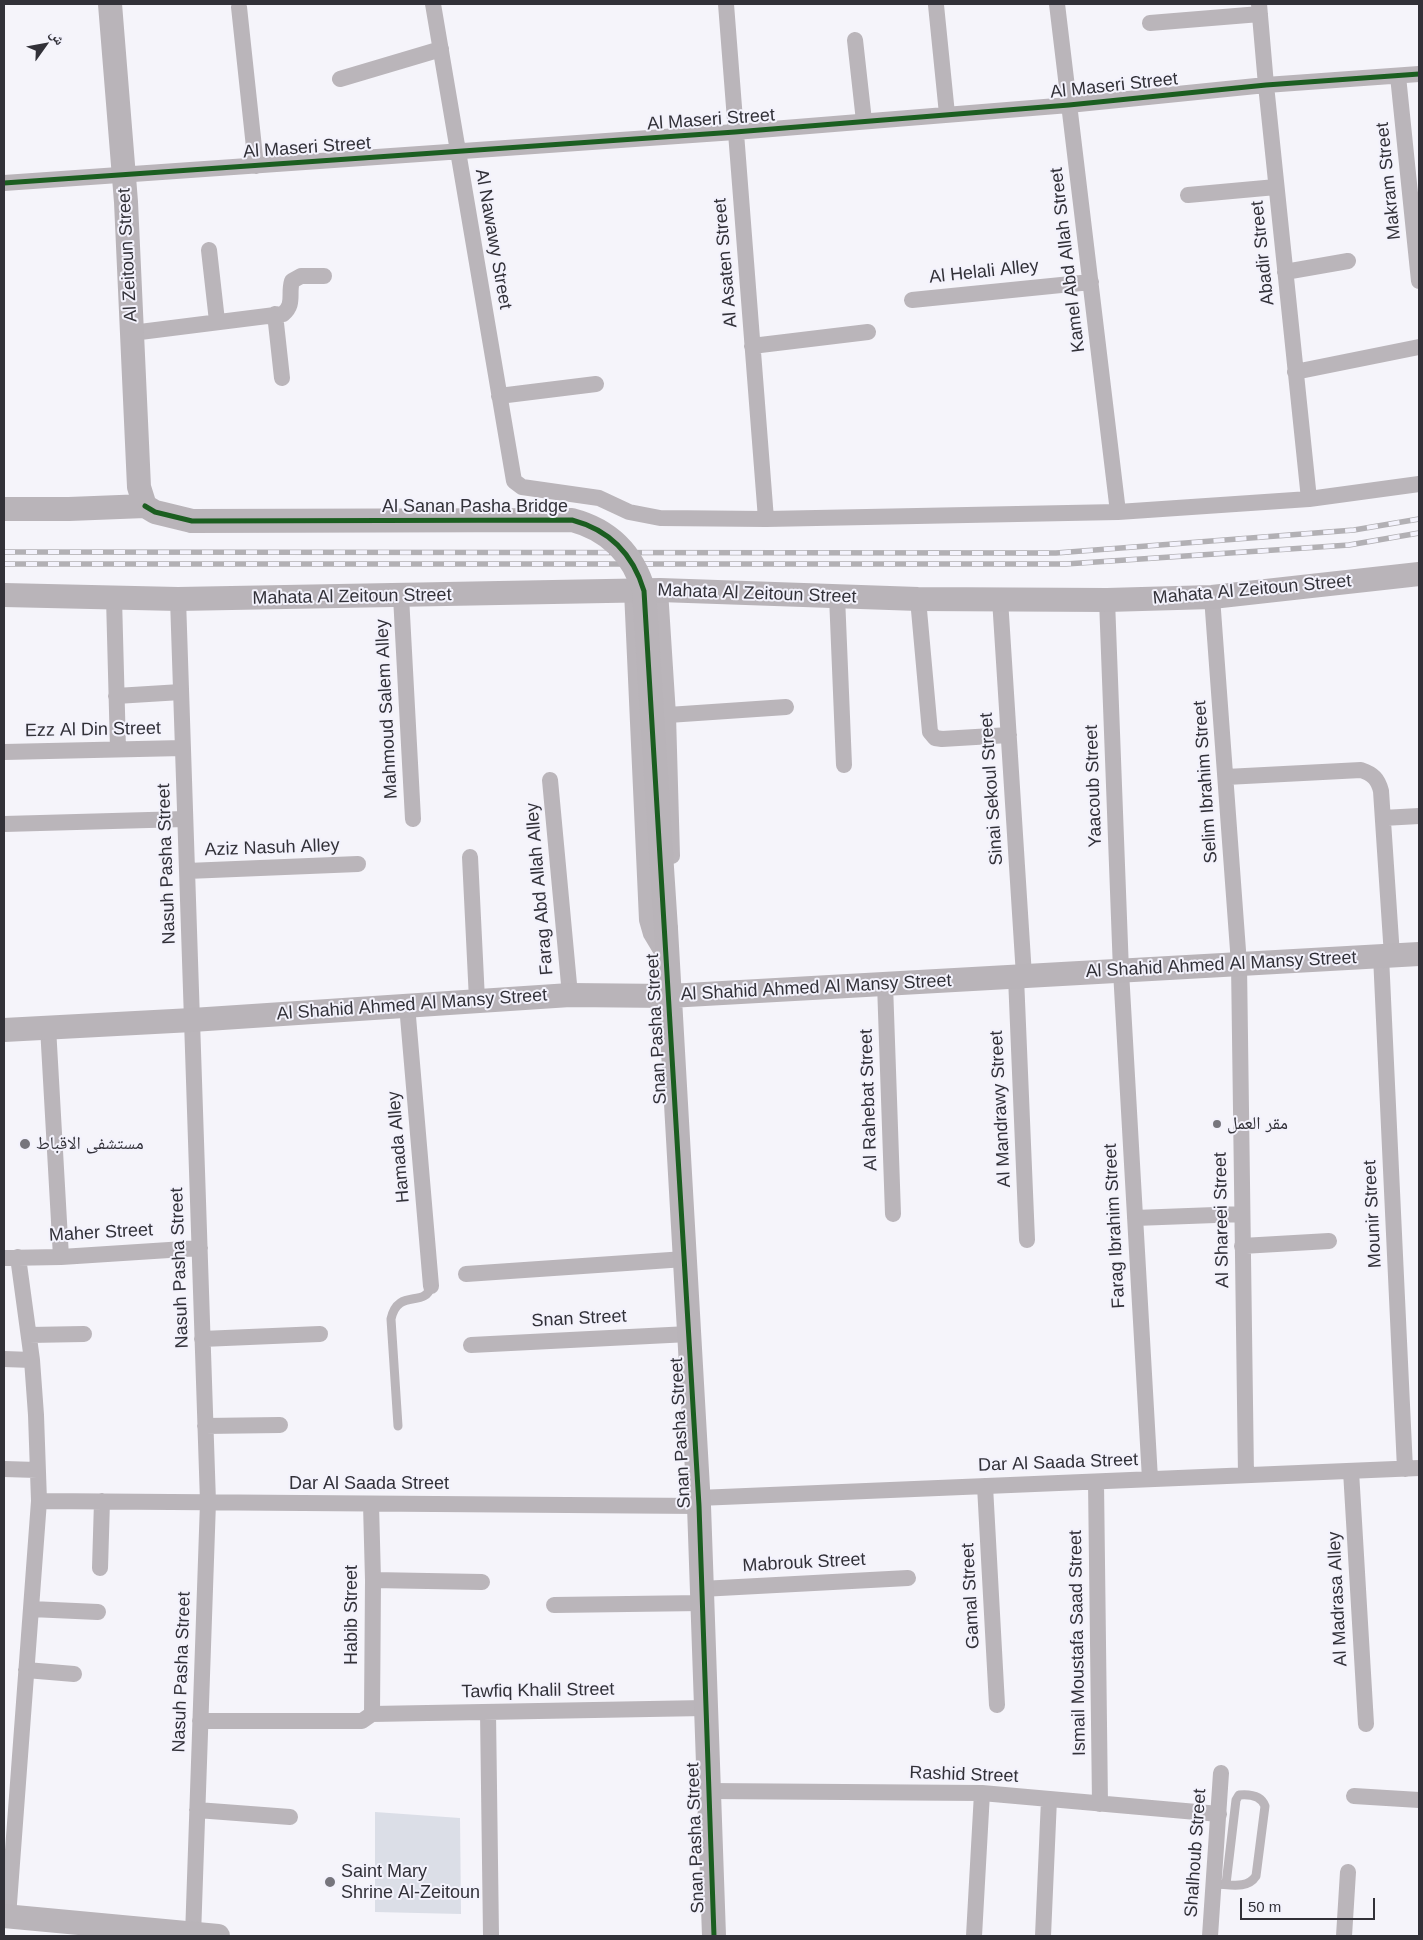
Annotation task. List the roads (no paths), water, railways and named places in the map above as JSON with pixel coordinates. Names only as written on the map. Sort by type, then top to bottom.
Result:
[{"type":"street","name":"Al Zeitoun Street","points":[[110,4],[124,176],[139,487],[145,506]]},
{"type":"street","name":"Al Nawawy Street","points":[[433,4],[514,480],[522,488],[562,491],[599,498],[630,512],[660,518],[766,519]]},
{"type":"street","name":"Al Asaten Street","points":[[726,4],[766,519]]},
{"type":"street","name":"Kamel Abd Allah Street","points":[[1056,4],[1118,512]]},
{"type":"street","points":[[936,6],[947,114]]},
{"type":"street","points":[[239,7],[256,166]]},
{"type":"street","points":[[1150,23],[1259,9]]},
{"type":"street","name":"Abadir Street","points":[[1259,9],[1309,499]]},
{"type":"street","points":[[854,40],[864,121]]},
{"type":"street","points":[[340,79],[441,49]]},
{"type":"street","name":"Al Maseri Street","points":[[4,183],[735,132],[1069,105],[1266,85],[1419,74]]},
{"type":"street","name":"Makram Street","points":[[1398,76],[1419,281]]},
{"type":"street","points":[[1188,195],[1276,187]]},
{"type":"street","points":[[209,250],[217,321]]},
{"type":"street","points":[[1285,272],[1348,260]]},
{"type":"street","points":[[132,333],[283,314],[292,301],[292,281],[301,276],[324,276]]},
{"type":"street","name":"Al Helali Alley","points":[[912,300],[1091,282]]},
{"type":"street","points":[[275,314],[282,378]]},
{"type":"street","points":[[752,346],[868,332]]},
{"type":"street","points":[[1296,372],[1419,347]]},
{"type":"street","points":[[500,396],[596,384]]},
{"type":"street","points":[[766,519],[1118,512],[1309,499],[1419,484]]},
{"type":"street","points":[[4,509],[145,506]]},
{"type":"street","name":"Al Sanan Pasha Bridge","points":[[145,506],[155,512],[192,521],[572,520],[587,524],[613,540],[624,550],[633,563],[644,591],[666,929]]},
{"type":"street","name":"Mahata Al Zeitoun Street","points":[[4,595],[178,599],[660,590],[918,599],[1108,600],[1212,597],[1419,574]]},
{"type":"street","name":"Snan Pasha Street","points":[[660,590],[668,715],[675,932],[666,959]]},
{"type":"street","name":"Snan Pasha Street","points":[[632,591],[647,920],[651,934],[666,959]]},
{"type":"street","name":"Mahmoud Salem Alley","points":[[401,596],[413,818]]},
{"type":"street","points":[[837,596],[844,765]]},
{"type":"street","name":"Selim Ibrahim Street","points":[[1212,597],[1238,964]]},
{"type":"street","points":[[114,598],[118,749]]},
{"type":"street","name":"Nasuh Pasha Street","points":[[178,599],[208,1502],[193,1935]]},
{"type":"street","points":[[918,599],[930,732],[935,738],[942,739],[1009,735]]},
{"type":"street","name":"Sinai Sekoul Street","points":[[1000,599],[1009,735],[1020,976]]},
{"type":"street","name":"Yaacoub Street","points":[[1108,600],[1121,971]]},
{"type":"street","points":[[116,696],[181,692]]},
{"type":"street","points":[[668,715],[786,707]]},
{"type":"street","name":"Ezz Al Din Street","points":[[4,752],[183,748]]},
{"type":"street","name":"Mounir Street","points":[[1226,778],[1361,770],[1371,773],[1378,781],[1381,791],[1386,956],[1412,1469]]},
{"type":"street","name":"Farag Abd Allah Alley","points":[[550,780],[570,995]]},
{"type":"street","points":[[1383,818],[1419,816]]},
{"type":"street","points":[[4,824],[185,819]]},
{"type":"street","points":[[470,857],[477,1000]]},
{"type":"street","name":"Aziz Nasuh Alley","points":[[187,871],[358,864]]},
{"type":"street","name":"Snan Pasha Street","points":[[666,929],[666,959],[699,1502],[714,1936]]},
{"type":"street","name":"Al Shahid Ahmed Al Mansy Street","points":[[4,1030],[192,1020],[570,995],[669,996],[1419,954]]},
{"type":"street","name":"Al Shareei Street","points":[[1238,964],[1246,1475]]},
{"type":"street","name":"Farag Ibrahim Street","points":[[1121,971],[1150,1479]]},
{"type":"street","name":"Al Mandrawy Street","points":[[1020,976],[1027,1240]]},
{"type":"street","name":"Al Rahebat Street","points":[[885,984],[893,1214]]},
{"type":"street","name":"Hamada Alley","points":[[406,1005],[431,1286]]},
{"type":"street","points":[[48,1027],[61,1257]]},
{"type":"street","points":[[1135,1218],[1242,1214]]},
{"type":"street","points":[[1242,1246],[1329,1241]]},
{"type":"street","name":"Maher Street","points":[[11,1258],[61,1257],[200,1248]]},
{"type":"street","points":[[11,1258],[29,1335],[32,1360],[39,1501],[6,1916],[99,1931],[218,1936]]},
{"type":"street","points":[[466,1274],[685,1259]]},
{"type":"street","points":[[29,1335],[84,1334]]},
{"type":"street","points":[[202,1339],[320,1334]]},
{"type":"street","name":"Snan Street","points":[[471,1345],[689,1334]]},
{"type":"street","points":[[4,1359],[32,1360]]},
{"type":"street","points":[[205,1426],[280,1425]]},
{"type":"street","points":[[4,1469],[37,1470]]},
{"type":"street","name":"Dar Al Saada Street","points":[[39,1501],[371,1504],[699,1502],[985,1486],[1412,1469]]},
{"type":"street","name":"Al Madrasa Alley","points":[[1351,1471],[1366,1724]]},
{"type":"street","name":"Ismail Moustafa Saad Street","points":[[1096,1482],[1100,1804]]},
{"type":"street","name":"Gamal Street","points":[[985,1486],[997,1704]]},
{"type":"street","points":[[100,1568],[102,1501]]},
{"type":"street","name":"Habib Street","points":[[367,1718],[373,1580],[371,1504]]},
{"type":"street","name":"Mabrouk Street","points":[[554,1605],[702,1596],[908,1578]]},
{"type":"street","points":[[373,1580],[482,1582]]},
{"type":"street","points":[[30,1609],[98,1612]]},
{"type":"street","points":[[26,1670],[74,1674]]},
{"type":"street","name":"Tawfiq Khalil Street","points":[[200,1721],[367,1718],[488,1712],[705,1708]]},
{"type":"street","points":[[488,1712],[491,1936]]},
{"type":"street","name":"Shalhoub Street","points":[[1210,1936],[1220,1884],[1219,1814],[1221,1773]]},
{"type":"street","name":"Rashid Street","points":[[708,1792],[982,1793],[1219,1814]]},
{"type":"street","points":[[974,1936],[982,1793]]},
{"type":"street","points":[[1354,1796],[1419,1800]]},
{"type":"street","points":[[1043,1936],[1049,1799]]},
{"type":"street","points":[[198,1810],[290,1817]]},
{"type":"street","points":[[1344,1936],[1348,1872]]},
{"type":"lane","points":[[398,1426],[393,1312],[400,1302],[427,1295],[431,1286]]},
{"type":"lane","points":[[1239,1795],[1258,1796],[1265,1806],[1256,1876],[1249,1883],[1220,1884],[1236,1800],[1239,1795]]},
{"type":"railway","points":[[4,552],[1056,553],[1354,530],[1419,519]]},
{"type":"railway","points":[[4,564],[1066,564],[1349,545],[1419,533]]},
{"type":"place","name":"مقر العمل","points":[[1217,1124]]},
{"type":"place","name":"مستشفى الاقباط","points":[[25,1144]]},
{"type":"place","name":"Saint Mary Shrine Al-Zeitoun","points":[[330,1882]]}]
